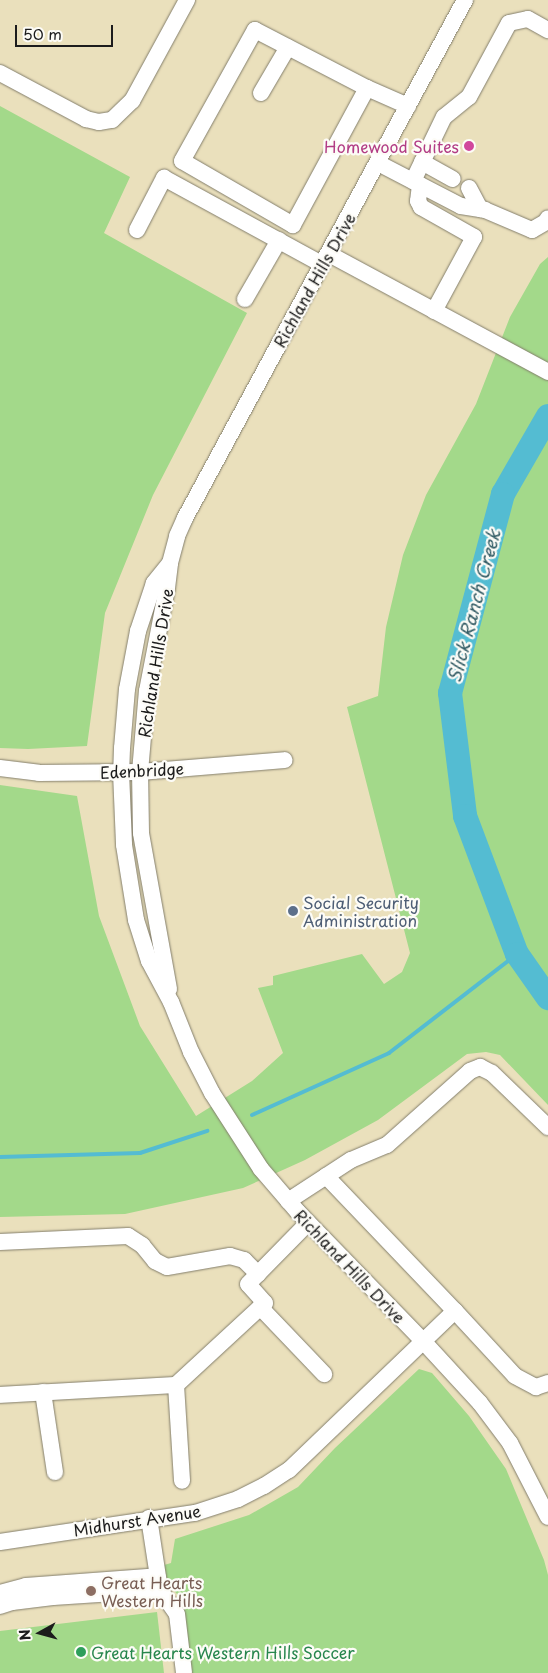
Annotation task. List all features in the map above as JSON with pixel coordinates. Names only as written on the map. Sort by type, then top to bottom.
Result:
[{"type":"street","points":[[0,73],[86,119],[99,122],[112,120],[132,101],[187,0]]},
{"type":"street","name":"Richland Hills Drive","points":[[171,1002],[141,833],[140,772],[147,691],[170,563],[185,518],[465,0]]},
{"type":"street","points":[[434,310],[474,237],[421,207],[418,201],[417,183],[422,162],[444,117],[470,97],[509,23],[528,19],[548,30]]},
{"type":"street","points":[[367,88],[293,225],[182,161],[255,30],[367,88],[408,106]]},
{"type":"street","points":[[262,93],[288,47]]},
{"type":"street","points":[[422,162],[453,178]]},
{"type":"street","points":[[378,163],[461,206],[480,209],[532,230],[546,222],[548,218]]},
{"type":"street","points":[[137,230],[164,178],[279,240],[434,310],[548,372]]},
{"type":"street","points":[[469,188],[480,209]]},
{"type":"street","points":[[245,299],[279,240]]},
{"type":"street","name":"Richland Hills Drive","points":[[170,563],[154,583],[138,631],[127,689],[121,772],[124,845],[136,920],[149,961],[171,1002],[191,1052],[212,1093],[261,1168],[308,1223],[423,1341],[480,1403],[510,1444],[548,1517]]},
{"type":"street","name":"Edenbridge","points":[[0,768],[39,773],[140,772],[285,760]]},
{"type":"street","points":[[288,1201],[350,1160],[387,1145],[470,1071],[480,1067],[492,1073],[548,1127]]},
{"type":"street","points":[[326,1176],[515,1376],[536,1387],[548,1383]]},
{"type":"street","points":[[0,1395],[176,1385],[265,1303],[248,1284],[308,1223]]},
{"type":"street","points":[[0,1242],[128,1236],[142,1245],[155,1261],[167,1267],[230,1256],[244,1260],[258,1274]]},
{"type":"street","points":[[260,1307],[324,1374]]},
{"type":"street","name":"Midhurst Avenue","points":[[0,1542],[149,1518],[196,1513],[238,1499],[264,1486],[289,1470],[454,1311]]},
{"type":"street","points":[[176,1385],[182,1481]]},
{"type":"street","points":[[44,1392],[56,1472]]},
{"type":"street","points":[[149,1518],[159,1583],[177,1614],[184,1673]]},
{"type":"street","points":[[0,1593],[26,1586],[159,1583]]},
{"type":"street","points":[[0,1606],[12,1602],[159,1583]]},
{"type":"green space","points":[[0,106],[130,177],[104,233],[247,313],[153,495],[105,613],[87,746],[28,749],[0,748]]},
{"type":"green space","points":[[548,257],[548,1105],[500,1055],[486,1052],[467,1054],[378,1120],[305,1160],[243,1188],[125,1214],[0,1217],[0,785],[77,796],[99,916],[140,1026],[196,1116],[252,1081],[283,1053],[258,988],[273,985],[273,976],[362,954],[384,984],[402,972],[410,953],[347,707],[378,696],[386,627],[403,555],[426,495],[476,404],[510,317],[540,264]]},
{"type":"green space","points":[[419,1369],[432,1373],[469,1416],[506,1469],[544,1560],[548,1575],[548,1673],[192,1673],[184,1608],[177,1594],[168,1584],[164,1565],[171,1563],[175,1539],[249,1515],[298,1487],[335,1448]]},
{"type":"green space","name":"Great Hearts Western Hills Soccer","points":[[157,1612],[164,1673],[0,1673],[0,1631]]},
{"type":"waterway","name":"Slick Ranch Creek","points":[[548,416],[503,494],[450,693],[465,816],[517,954],[548,998]]},
{"type":"waterway","points":[[252,1115],[389,1053],[517,954]]},
{"type":"waterway","points":[[0,1157],[140,1153],[207,1131]]},
{"type":"place","name":"Homewood Suites","points":[[469,146]]},
{"type":"place","name":"Social Security Administration","points":[[293,911]]},
{"type":"place","name":"Great Hearts Western Hills","points":[[91,1591]]},
{"type":"place","name":"Great Hearts Western Hills Soccer","points":[[81,1652]]}]
